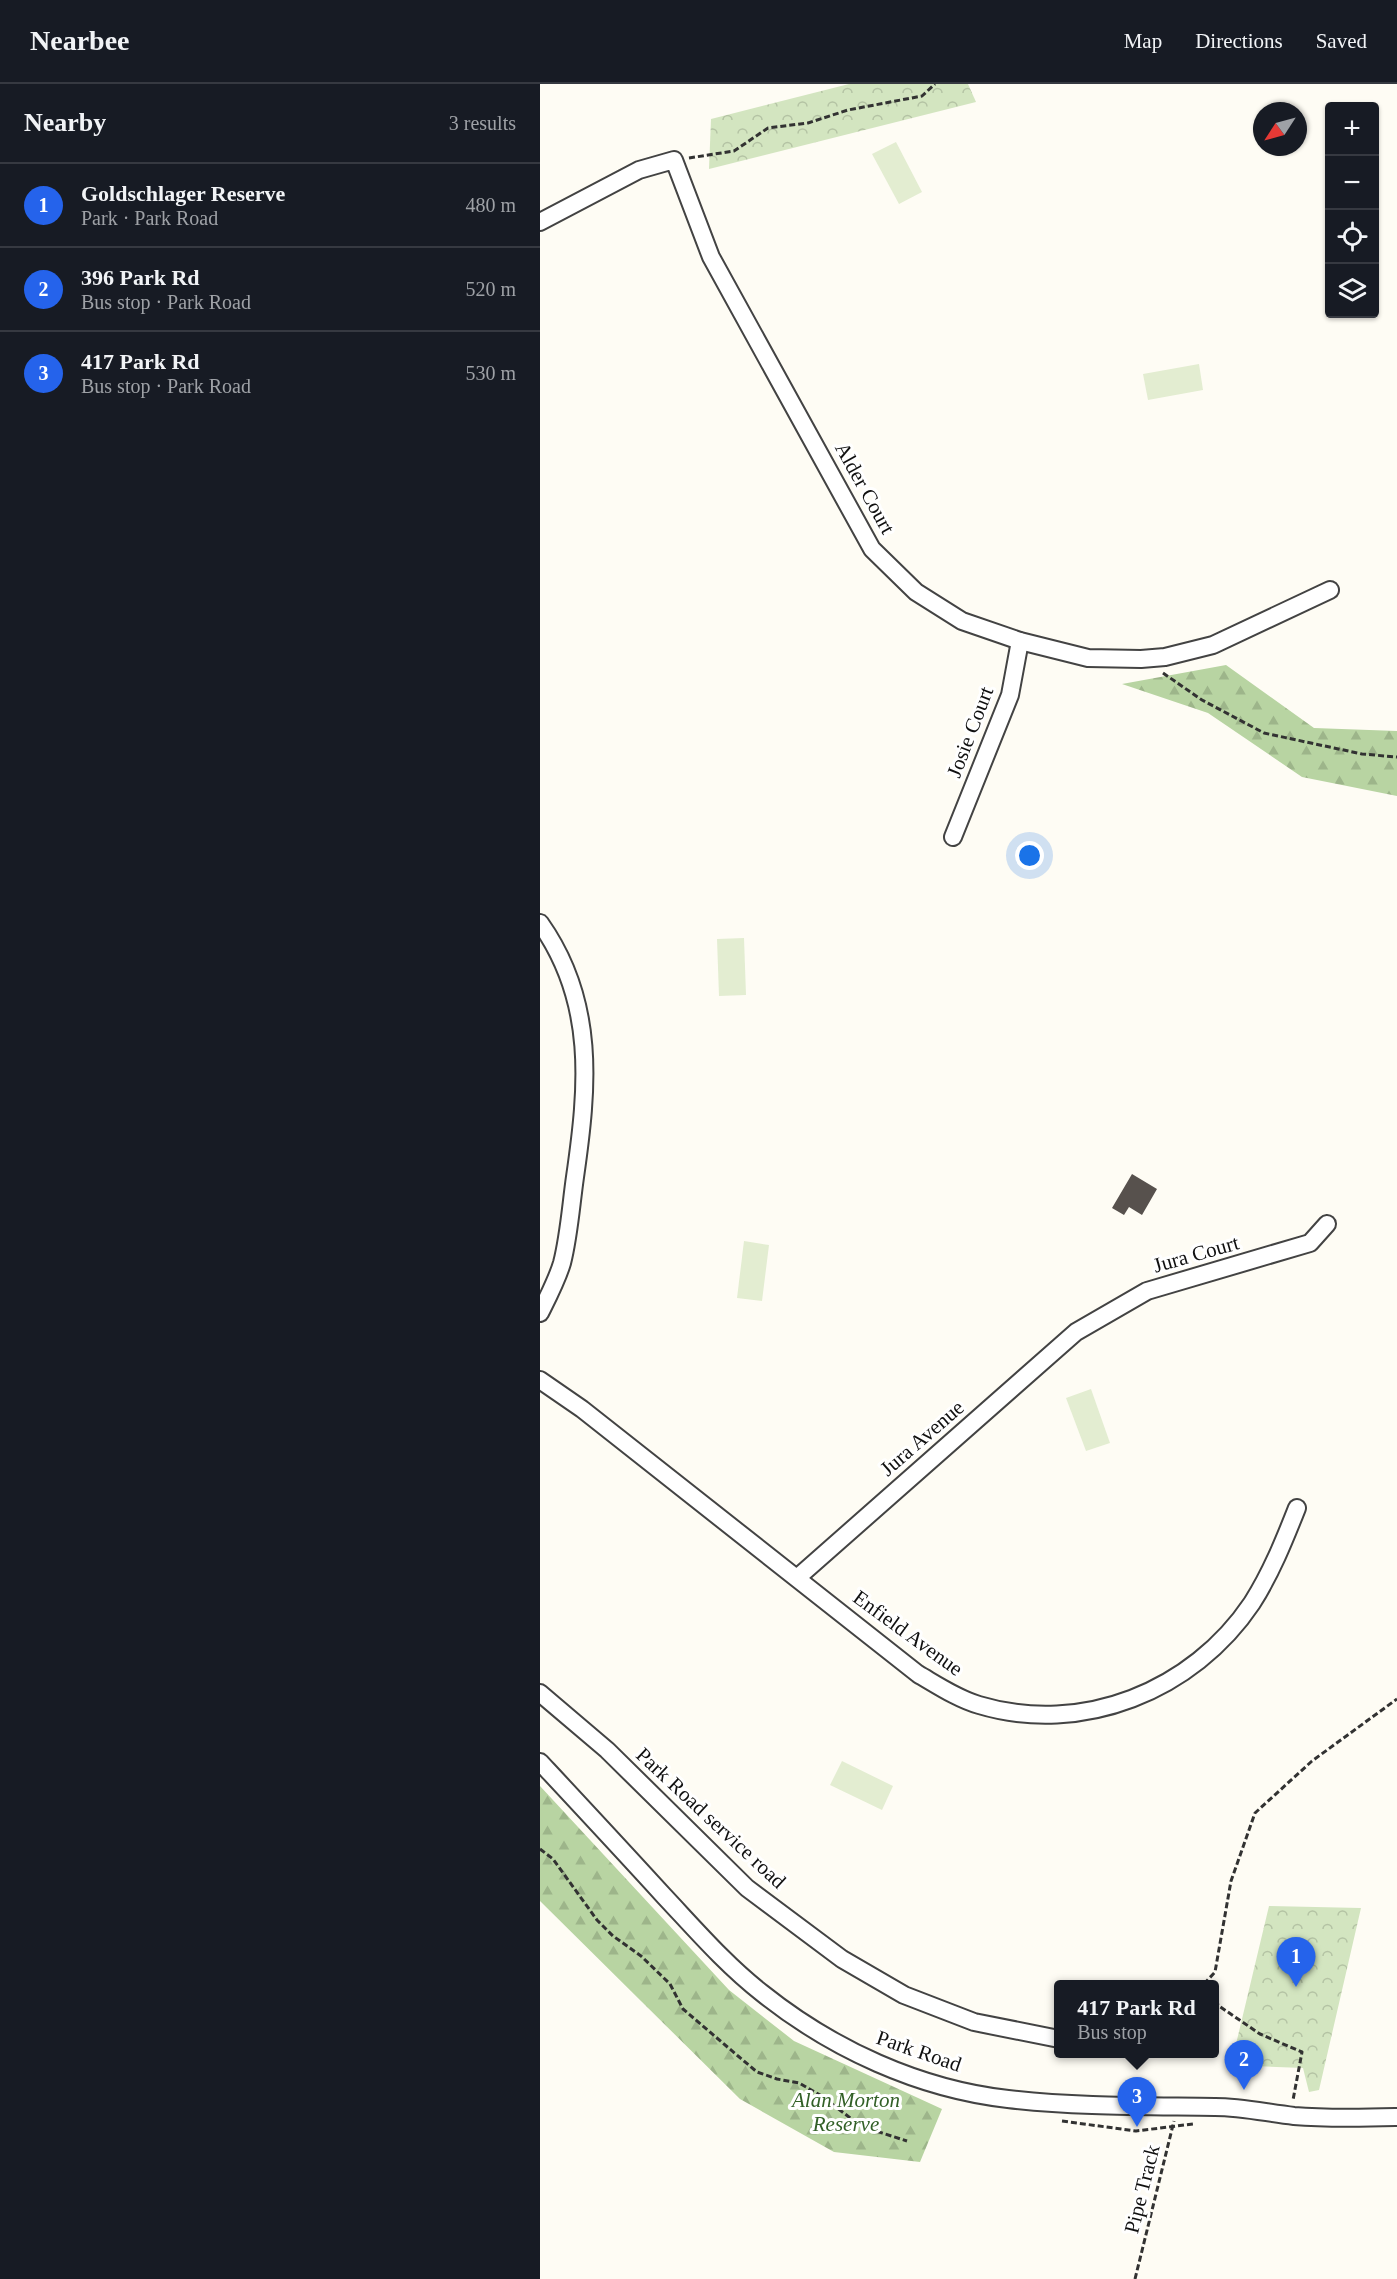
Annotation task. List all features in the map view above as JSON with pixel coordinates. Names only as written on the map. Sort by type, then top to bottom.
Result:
[{"type":"street","points":[[540,222],[639,170],[674,160]]},
{"type":"street","name":"Alder Court","points":[[674,160],[711,257],[872,549],[925,598],[962,621],[1020,641],[1088,658],[1142,659],[1165,657],[1213,645],[1330,590]]},
{"type":"street","name":"Josie Court","points":[[953,837],[1010,695],[1020,641]]},
{"type":"street","points":[[540,923],[562,959],[574,989],[585,1053],[585,1091],[583,1122],[565,1250],[556,1279],[540,1313]]},
{"type":"street","name":"Jura Court","points":[[1077,1332],[1113,1309],[1147,1292],[1310,1243],[1328,1224]]},
{"type":"street","name":"Jura Avenue","points":[[797,1578],[1077,1332]]},
{"type":"street","name":"Enfield Avenue","points":[[540,1380],[582,1409],[918,1674],[977,1705],[1005,1712],[1035,1715],[1097,1710],[1122,1704],[1166,1683],[1211,1650],[1251,1605],[1268,1577],[1297,1508]]},
{"type":"street","name":"Park Road service road","points":[[540,1694],[607,1750],[747,1888],[842,1959],[904,1995],[974,2022],[1054,2038]]},
{"type":"street","name":"Park Road","points":[[540,1762],[731,1967],[794,2017],[832,2040],[898,2072],[952,2088],[1007,2099],[1118,2106],[1228,2107],[1339,2119],[1397,2117]]},
{"type":"path","points":[[674,160],[734,152],[768,128],[808,123],[848,110],[922,96],[935,84]]},
{"type":"path","points":[[1142,659],[1202,700],[1264,733],[1362,754],[1397,757]]},
{"type":"path","points":[[1208,1980],[1215,1972],[1231,1881],[1255,1813],[1312,1761],[1397,1699]]},
{"type":"path","points":[[540,1849],[553,1859],[597,1920],[613,1936],[642,1956],[670,1984],[683,2009],[757,2072],[799,2083],[820,2095],[849,2117],[876,2131],[907,2141]]},
{"type":"path","points":[[1219,2006],[1260,2034],[1302,2052],[1290,2115]]},
{"type":"path","name":"Pipe Track","points":[[1135,2279],[1177,2106]]},
{"type":"path","points":[[1055,2120],[1136,2131],[1202,2123]]},
{"type":"green space","points":[[849,84],[968,84],[976,102],[709,169],[711,119]]},
{"type":"green space","points":[[896,142],[922,192],[899,204],[872,154]]},
{"type":"green space","points":[[1199,364],[1203,390],[1148,400],[1143,374]]},
{"type":"green space","points":[[1226,665],[1314,728],[1397,731],[1397,796],[1302,777],[1208,713],[1122,684]]},
{"type":"green space","points":[[744,938],[746,995],[719,996],[717,939]]},
{"type":"green space","points":[[744,1241],[769,1245],[762,1301],[737,1298]]},
{"type":"green space","points":[[1091,1389],[1110,1443],[1086,1451],[1066,1398]]},
{"type":"green space","points":[[842,1761],[893,1786],[882,1810],[830,1785]]},
{"type":"green space","name":"Alan Morton Reserve","points":[[540,1786],[729,1990],[794,2041],[942,2109],[920,2162],[834,2152],[740,2099],[540,1901]]},
{"type":"green space","points":[[1269,1906],[1361,1908],[1319,2090],[1309,2092],[1303,2068],[1231,2065]]},
{"type":"building","points":[[1132,1174],[1157,1189],[1142,1215],[1129,1207],[1124,1215],[1112,1208]]},
{"type":"place","name":"Goldschlager Reserve","points":[[1296,1987]]},
{"type":"place","name":"396 Park Rd","points":[[1244,2090]]},
{"type":"place","name":"417 Park Rd","points":[[1137,2127]]}]
